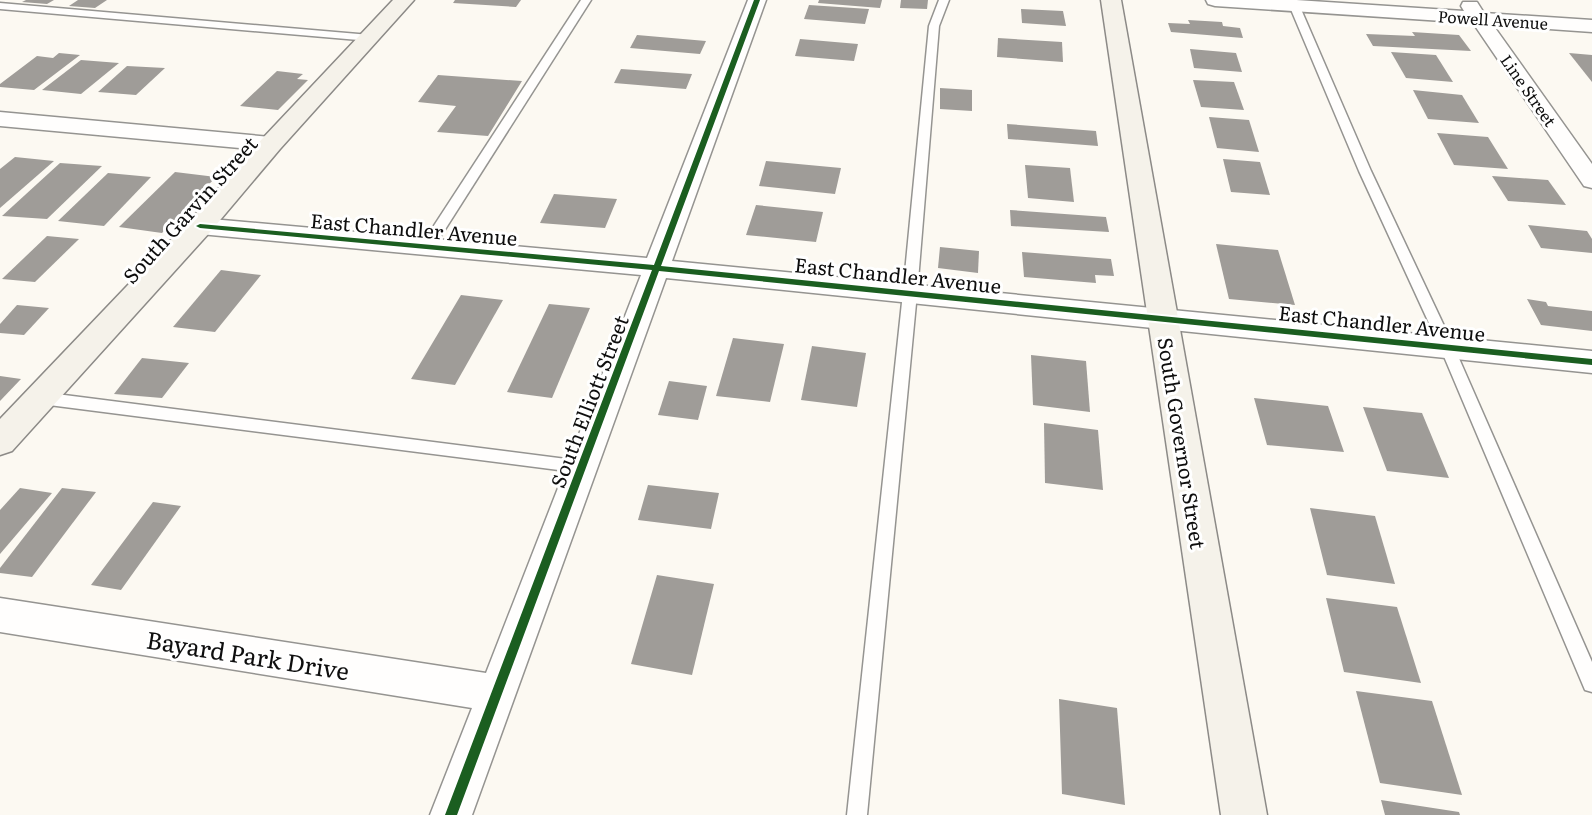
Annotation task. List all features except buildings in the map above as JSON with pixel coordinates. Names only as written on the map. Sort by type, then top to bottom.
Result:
[{"type":"street","name":"South Garvin Street","points":[[0,441],[200,226],[404,0]]},
{"type":"street","name":"South Elliott Street","points":[[451,815],[757,0]]},
{"type":"street","name":"South Governor Street","points":[[1111,0],[1244,815]]},
{"type":"street","name":"Powell Avenue","points":[[1215,0],[1293,3],[1592,26]]},
{"type":"street","name":"Line Street","points":[[1465,0],[1592,181]]},
{"type":"street","points":[[0,119],[272,144]]},
{"type":"street","name":"East Chandler Avenue","points":[[200,226],[657,268],[1592,362]]},
{"type":"street","name":"Bayard Park Drive","points":[[0,615],[496,693]]},
{"type":"lane","points":[[427,247],[586,0]]},
{"type":"lane","points":[[857,815],[910,293],[934,26],[944,0]]},
{"type":"lane","points":[[1293,3],[1365,171],[1447,347],[1592,683]]},
{"type":"lane","points":[[0,6],[370,38]]},
{"type":"lane","points":[[41,398],[582,467]]},
{"type":"cycle path","points":[[451,815],[757,0]]},
{"type":"cycle path","points":[[200,226],[657,268],[1592,362]]}]
